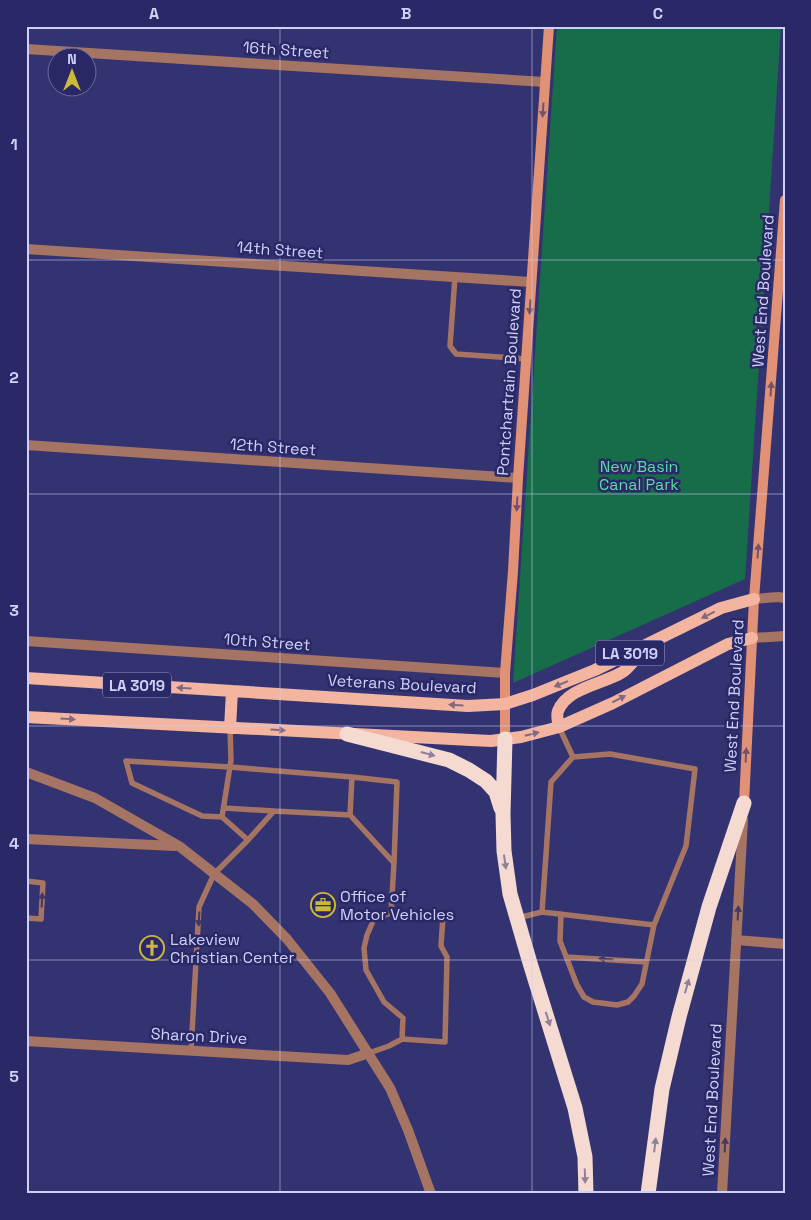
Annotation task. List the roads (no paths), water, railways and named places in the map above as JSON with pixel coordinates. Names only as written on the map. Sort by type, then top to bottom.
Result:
[{"type":"highway","points":[[347,734],[432,755],[462,766],[486,781],[496,792],[503,814]]},
{"type":"highway","points":[[505,739],[504,852],[510,894],[575,1108],[585,1157],[586,1194]]},
{"type":"highway","points":[[648,1194],[662,1089],[678,1017],[709,908],[744,803]]},
{"type":"main road","name":"Pontchartrain Boulevard","points":[[505,739],[505,673],[548,26]]},
{"type":"main road","name":"West End Boulevard","points":[[744,803],[754,599],[782,292],[785,200]]},
{"type":"main road","name":"Veterans Boulevard","points":[[26,678],[468,706],[505,704],[586,674],[721,608],[754,599]]},
{"type":"main road","name":"LA 3019","points":[[26,717],[492,741],[521,736],[558,726],[613,703],[728,644],[752,638]]},
{"type":"main road","points":[[558,726],[558,710],[565,701],[578,691],[623,672],[648,644]]},
{"type":"main road","points":[[230,728],[232,691]]},
{"type":"street","name":"16th Street","points":[[26,49],[545,82]]},
{"type":"street","name":"14th Street","points":[[26,249],[531,282]]},
{"type":"street","name":"12th Street","points":[[26,445],[518,478]]},
{"type":"street","points":[[754,599],[785,598]]},
{"type":"street","points":[[752,638],[785,636]]},
{"type":"street","name":"10th Street","points":[[26,641],[505,673]]},
{"type":"street","points":[[26,772],[95,798],[179,846],[253,904],[288,939],[330,993],[390,1088],[408,1130],[431,1194]]},
{"type":"street","name":"West End Boulevard","points":[[722,1194],[744,803]]},
{"type":"street","points":[[26,839],[179,846]]},
{"type":"street","points":[[736,940],[785,944]]},
{"type":"street","name":"Sharon Drive","points":[[26,1041],[348,1060],[369,1054]]},
{"type":"lane","points":[[455,276],[450,346],[456,354],[526,359]]},
{"type":"lane","points":[[558,726],[573,757]]},
{"type":"lane","points":[[222,818],[230,767],[230,728]]},
{"type":"lane","points":[[542,912],[552,782],[573,757],[610,754],[695,769],[686,846],[654,925],[642,984],[628,1002],[617,1005],[593,1002],[584,997],[577,986],[560,942],[562,914]]},
{"type":"lane","points":[[248,840],[222,818],[202,816],[132,782],[126,762],[230,767],[397,782],[392,914]]},
{"type":"lane","points":[[350,815],[352,777]]},
{"type":"lane","points":[[224,808],[350,815],[394,863]]},
{"type":"lane","points":[[191,1051],[199,907],[214,874],[274,811]]},
{"type":"lane","points":[[26,882],[43,883],[41,919],[26,918]]},
{"type":"lane","points":[[516,918],[542,912],[654,925]]},
{"type":"lane","points":[[369,1054],[402,1039],[445,1042],[448,957],[441,946],[443,916],[392,914],[374,919],[367,936],[364,948],[366,970],[384,1002],[403,1018],[402,1039]]},
{"type":"lane","points":[[566,956],[646,962]]},
{"type":"place","name":"Office of Motor Vehicles","points":[[323,905]]},
{"type":"place","name":"Lakeview Christian Center","points":[[152,948]]},
{"type":"park label","name":"New Basin Canal Park","points":[[639,475]]}]
